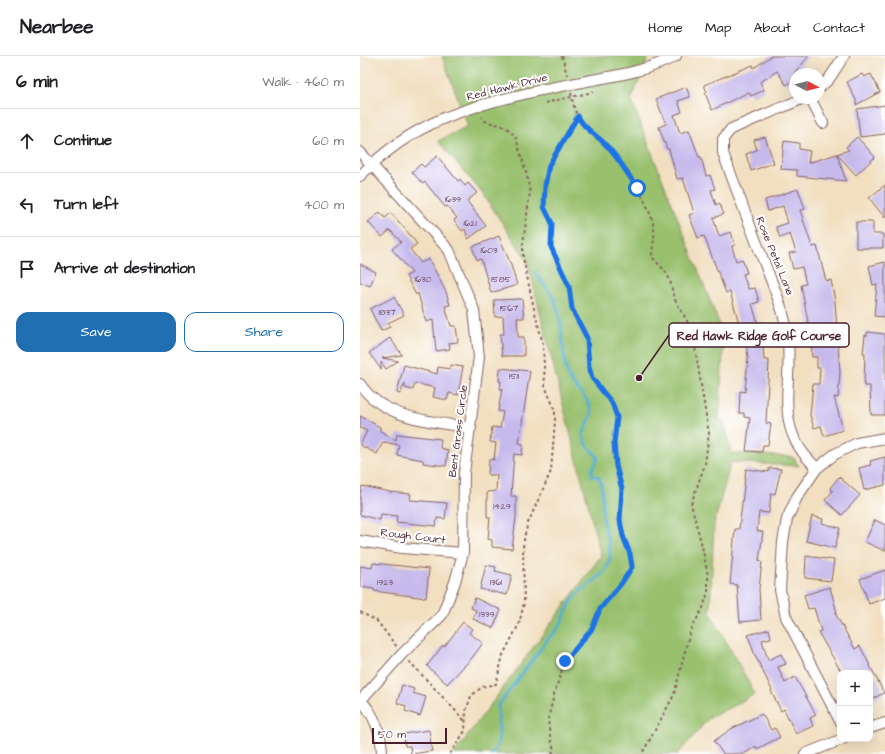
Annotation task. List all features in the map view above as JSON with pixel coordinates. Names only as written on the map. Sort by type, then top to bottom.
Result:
[{"type":"street","name":"Red Hawk Drive","points":[[360,176],[371,164],[432,122],[473,107],[541,90],[638,71],[654,66],[676,56]]},
{"type":"street","points":[[825,82],[833,74],[844,56]]},
{"type":"street","name":"Rose Petal Lane","points":[[790,104],[731,129],[723,139],[723,153],[782,306],[788,340],[787,417],[792,435],[804,456],[817,468]]},
{"type":"street","points":[[813,104],[823,123]]},
{"type":"street","name":"Bent Grass Circle","points":[[360,152],[449,250],[474,310],[480,357],[472,428],[464,473],[463,553],[455,582],[442,615],[402,654],[361,700]]},
{"type":"street","points":[[360,384],[380,405],[400,414],[472,428]]},
{"type":"street","points":[[837,715],[786,617],[780,590],[783,542],[787,519],[797,496],[817,468],[835,454],[857,442],[885,438]]},
{"type":"street","name":"Rough Court","points":[[360,541],[402,548],[463,553]]},
{"type":"street","points":[[361,700],[375,722],[382,744],[382,754]]},
{"type":"street","points":[[873,727],[885,723]]},
{"type":"street","points":[[805,754],[837,741]]},
{"type":"path","points":[[562,56],[568,79]]},
{"type":"path","points":[[569,86],[574,108],[581,123],[603,142],[614,154],[645,202],[654,228],[652,257],[665,271],[670,280],[674,298],[694,341],[709,433],[705,464],[691,504],[708,576],[708,592],[703,608],[690,631],[674,695],[642,754]]},
{"type":"path","points":[[545,103],[593,92]]},
{"type":"path","points":[[552,754],[554,750],[550,736],[548,719],[565,661],[592,629],[600,609],[621,584],[632,567],[630,554],[623,536],[620,520],[622,489],[616,466],[614,443],[617,417],[612,403],[592,378],[589,366],[587,338],[572,309],[569,286],[551,247],[552,223],[544,207],[545,186],[549,165],[578,116]]},
{"type":"path","points":[[450,754],[465,731],[466,711],[471,696],[482,686],[496,684],[506,648],[518,624],[525,597],[523,562],[526,534],[528,523],[551,471],[555,420],[554,410],[545,386],[543,344],[524,258],[523,244],[530,192],[527,176],[516,138],[506,127],[485,121],[482,117]]},
{"type":"path","points":[[360,612],[377,621],[402,654],[465,721]]},
{"type":"green space","points":[[442,56],[649,56],[631,100],[724,336],[719,421],[724,421],[731,453],[793,457],[799,466],[731,462],[714,524],[710,612],[755,694],[708,719],[678,754],[454,754],[601,556],[527,260],[483,194],[438,141],[468,126]]},
{"type":"building","points":[[771,56],[809,56],[798,68],[789,68],[789,83],[786,85],[777,71],[760,82],[764,90],[751,96],[749,92],[712,110],[705,93],[707,92],[704,85],[753,65],[754,68]]},
{"type":"building","points":[[862,74],[864,77],[871,74],[880,92],[856,105],[856,100],[847,82]]},
{"type":"building","points":[[686,87],[690,97],[678,101],[682,112],[674,115],[680,133],[689,130],[699,157],[701,157],[706,176],[710,175],[715,189],[711,190],[716,205],[719,203],[724,214],[713,218],[719,236],[731,232],[735,245],[732,246],[736,261],[742,259],[747,273],[743,274],[748,289],[755,288],[759,302],[752,304],[758,324],[764,323],[766,333],[754,334],[755,343],[763,343],[764,360],[769,360],[766,423],[771,424],[768,445],[763,445],[762,452],[746,451],[750,418],[744,417],[744,413],[739,413],[740,391],[745,392],[748,357],[746,345],[741,346],[739,331],[741,330],[730,292],[726,293],[704,236],[698,238],[689,215],[694,213],[683,178],[677,179],[669,149],[667,149],[659,127],[666,124],[656,99]]},
{"type":"building","points":[[885,105],[885,134],[860,137],[857,109]]},
{"type":"building","points":[[765,137],[774,163],[751,171],[746,154],[757,150],[754,140]]},
{"type":"building","points":[[857,137],[875,157],[856,175],[837,154],[849,150],[846,147]]},
{"type":"building","points":[[784,141],[799,143],[799,149],[810,151],[808,163],[837,154],[846,181],[797,176],[797,170],[781,169]]},
{"type":"building","points":[[437,156],[458,181],[460,179],[465,186],[468,183],[477,193],[467,201],[486,226],[468,239],[465,229],[462,231],[454,220],[457,218],[447,206],[445,207],[425,182],[423,184],[412,172],[421,164],[424,167]]},
{"type":"building","points":[[885,185],[885,218],[869,198]]},
{"type":"building","points":[[798,189],[805,209],[800,210],[812,247],[817,246],[826,281],[831,280],[835,301],[840,373],[838,398],[834,397],[843,430],[824,436],[821,426],[814,428],[810,415],[813,384],[819,384],[820,368],[817,368],[817,357],[812,357],[811,342],[818,342],[816,326],[809,327],[801,285],[806,284],[802,267],[793,269],[789,253],[796,252],[790,234],[780,238],[776,227],[788,223],[783,206],[768,211],[765,200]]},
{"type":"building","points":[[380,212],[385,218],[391,213],[406,230],[417,244],[410,249],[421,263],[429,259],[446,292],[450,305],[445,306],[451,326],[456,326],[458,342],[449,343],[450,349],[436,351],[433,320],[426,322],[418,293],[416,295],[406,276],[412,273],[392,249],[401,242],[390,230],[382,237],[368,222]]},
{"type":"building","points":[[856,222],[873,222],[873,234],[883,234],[883,248],[856,248]]},
{"type":"building","points":[[499,236],[511,265],[517,285],[491,293],[481,259],[477,260],[472,247]]},
{"type":"building","points":[[885,262],[885,317],[874,316],[877,284],[873,285],[869,266]]},
{"type":"building","points":[[360,264],[376,272],[370,286],[360,282]]},
{"type":"building","points":[[394,297],[404,315],[388,323],[390,327],[381,331],[370,309]]},
{"type":"building","points":[[522,299],[524,318],[517,318],[518,337],[524,337],[524,356],[502,356],[500,334],[504,334],[503,316],[495,317],[494,300]]},
{"type":"building","points":[[867,332],[885,334],[885,415],[871,415],[870,386],[864,386],[865,353],[863,353],[865,335],[867,336]]},
{"type":"building","points":[[390,338],[402,355],[382,358],[398,361],[386,369],[381,362],[381,369],[369,353]]},
{"type":"building","points":[[404,365],[437,374],[438,367],[450,369],[451,365],[463,367],[458,395],[449,393],[447,400],[433,397],[435,388],[415,383],[413,390],[405,388],[405,383],[400,394],[397,393]]},
{"type":"building","points":[[500,368],[530,371],[519,443],[523,444],[522,455],[514,454],[511,496],[516,496],[516,517],[512,549],[492,547],[492,540],[488,539],[490,517],[487,517],[487,492],[496,491],[497,475],[488,475],[489,459],[494,460],[496,443],[490,442],[492,427],[500,428],[503,412],[498,411],[502,389],[500,389],[501,381],[499,381]]},
{"type":"building","points":[[360,416],[380,427],[380,431],[396,440],[397,434],[441,439],[440,448],[448,450],[446,466],[423,463],[423,460],[397,455],[399,445],[383,442],[377,454],[360,445],[367,431],[360,428]]},
{"type":"building","points":[[885,457],[885,485],[864,490],[859,468],[871,465],[870,461]]},
{"type":"building","points":[[769,468],[781,469],[775,494],[771,493],[769,513],[759,512],[757,531],[763,532],[759,561],[762,562],[759,589],[761,620],[740,622],[737,585],[730,584],[735,529],[739,529],[746,469],[769,472]]},
{"type":"building","points":[[839,477],[860,495],[842,515],[825,500],[833,491],[830,488]]},
{"type":"building","points":[[362,486],[390,492],[411,494],[410,500],[447,503],[445,519],[437,518],[436,526],[396,522],[397,516],[381,514],[380,520],[360,515],[360,495]]},
{"type":"building","points":[[812,516],[823,519],[822,523],[840,528],[835,548],[806,541]]},
{"type":"building","points":[[875,520],[885,525],[885,551],[865,542]]},
{"type":"building","points":[[806,556],[834,560],[831,581],[805,578]]},
{"type":"building","points":[[373,563],[429,569],[426,598],[374,591],[374,589],[360,587],[360,566],[372,568]]},
{"type":"building","points":[[486,565],[496,567],[495,571],[512,575],[507,595],[480,589]]},
{"type":"building","points":[[885,570],[885,598],[869,604],[860,579]]},
{"type":"building","points":[[830,587],[837,613],[835,613],[855,649],[860,646],[872,670],[840,670],[818,632],[821,631],[814,608],[808,609],[804,595]]},
{"type":"building","points":[[475,598],[501,610],[493,628],[473,619],[476,610],[471,608]]},
{"type":"building","points":[[463,622],[472,629],[469,633],[483,643],[471,659],[447,684],[427,666]]},
{"type":"building","points":[[769,629],[771,638],[762,640],[768,660],[781,654],[786,664],[778,667],[785,683],[795,677],[816,715],[810,718],[813,726],[796,734],[784,709],[781,711],[771,691],[772,690],[754,653],[748,635]]},
{"type":"building","points":[[873,671],[884,693],[873,698]]},
{"type":"building","points":[[402,685],[414,689],[413,693],[426,697],[420,716],[405,711],[406,706],[397,703]]},
{"type":"building","points":[[762,714],[771,730],[775,728],[780,737],[757,749],[756,746],[744,754],[723,754],[714,741],[731,729]]},
{"type":"building","points":[[429,730],[432,751],[411,754],[410,746],[405,746],[404,734]]},
{"type":"waterway","points":[[492,754],[497,747],[499,735],[498,706],[548,639],[558,629],[570,604],[577,594],[604,572],[610,555],[610,548],[603,517],[601,482],[599,477],[592,476],[592,470],[598,458],[587,445],[583,434],[590,420],[591,411],[587,400],[569,379],[565,364],[561,324],[557,306],[553,297],[535,272]]},
{"type":"place","name":"Red Hawk Ridge Golf Course","points":[[639,378]]},
{"type":"route","points":[[565,661],[592,629],[600,609],[621,584],[632,567],[630,554],[623,536],[620,520],[622,489],[616,466],[614,443],[617,417],[612,403],[592,378],[589,366],[587,338],[572,309],[569,286],[551,247],[552,223],[544,207],[545,186],[549,165],[578,116],[581,123],[603,142],[614,154],[637,188]]}]
